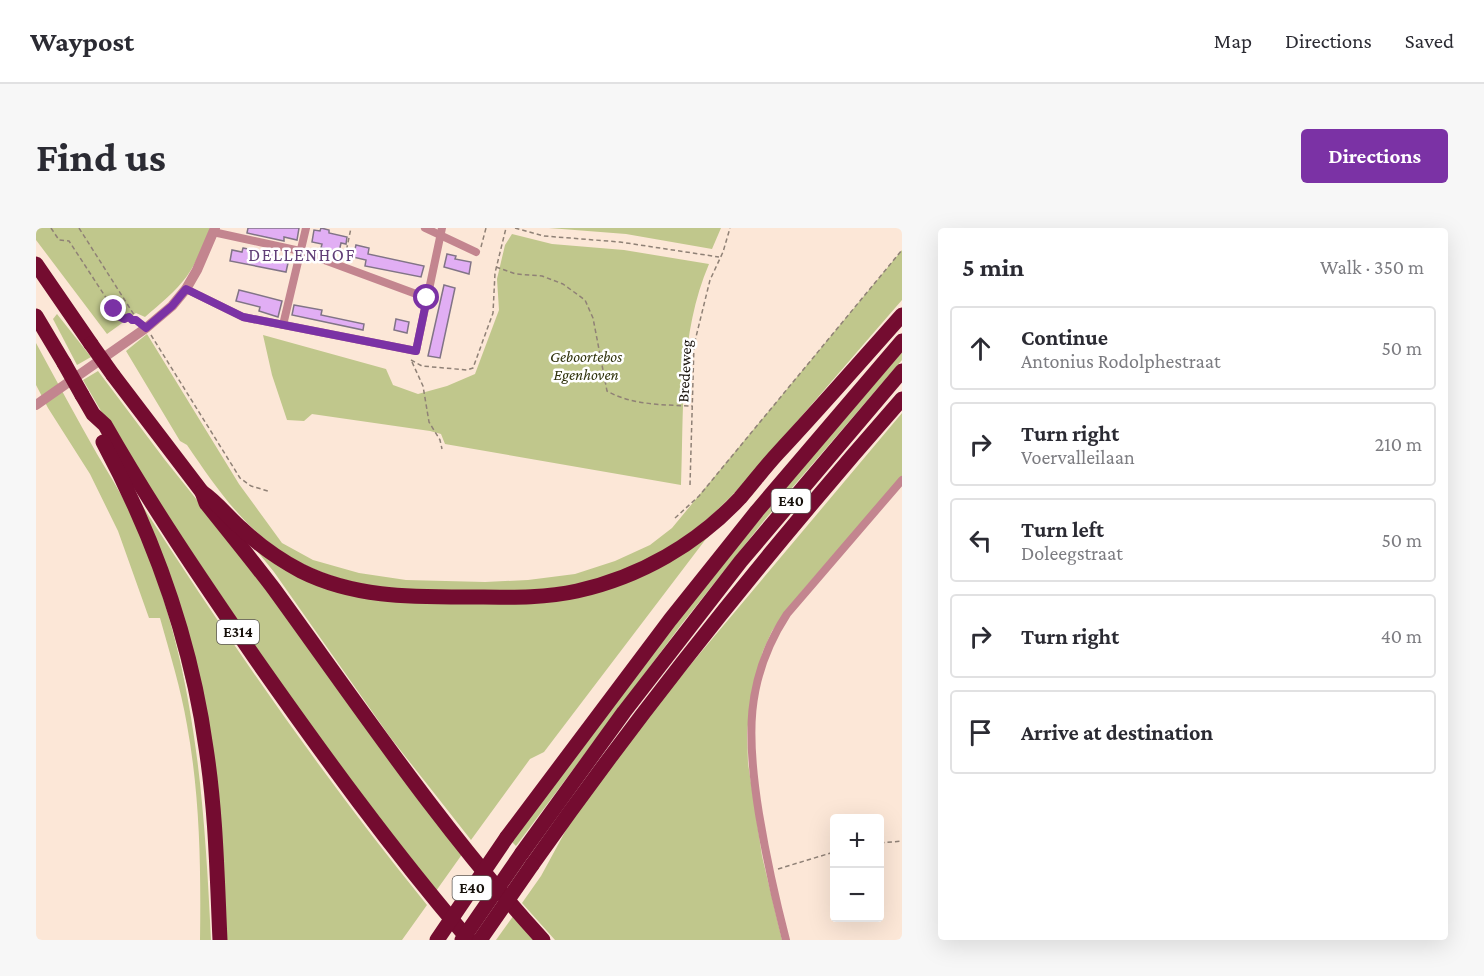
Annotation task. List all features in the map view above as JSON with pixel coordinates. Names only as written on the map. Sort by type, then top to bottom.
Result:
[{"type":"highway","points":[[36,264],[91,345],[202,492],[206,503],[273,588],[404,771],[455,838],[543,940]]},
{"type":"highway","points":[[202,492],[245,532],[277,557],[309,574],[344,587],[369,593],[417,597],[546,595],[576,591],[615,581],[681,549],[708,527],[739,499],[779,452],[794,439],[902,315]]},
{"type":"highway","name":"E314","points":[[36,316],[93,414],[105,425],[189,562],[290,708],[390,845],[469,940]]},
{"type":"highway","name":"E40","points":[[437,940],[507,837],[670,620],[757,512],[902,341]]},
{"type":"highway","name":"E40","points":[[462,940],[527,859],[624,712],[741,561],[902,371]]},
{"type":"highway","points":[[480,940],[527,859],[687,657],[811,505],[902,399]]},
{"type":"highway","points":[[93,414],[98,431],[128,491],[161,568],[177,614],[193,673],[211,786],[220,940]]},
{"type":"highway","points":[[757,512],[772,474],[794,439]]},
{"type":"street","points":[[283,326],[306,228]]},
{"type":"street","points":[[424,228],[441,232],[476,252]]},
{"type":"street","points":[[36,405],[146,328],[172,306],[186,289],[201,262],[214,230],[300,251],[427,298]]},
{"type":"street","points":[[186,289],[243,317],[416,351],[441,232]]},
{"type":"street","points":[[786,940],[769,872],[751,764],[750,730],[755,691],[766,650],[773,634],[787,614],[902,480]]},
{"type":"path","points":[[51,228],[59,240],[69,241],[118,316],[126,322],[136,320]]},
{"type":"path","points":[[79,228],[136,320],[146,328],[240,478],[251,486],[268,491]]},
{"type":"path","points":[[343,267],[351,228]]},
{"type":"path","points":[[476,252],[479,253],[486,228]]},
{"type":"path","points":[[442,449],[440,440],[429,422],[423,386],[411,360],[422,366],[467,370],[473,368],[493,313],[496,267],[506,228]]},
{"type":"path","points":[[515,228],[543,236],[620,242],[720,258]]},
{"type":"path","name":"Bredeweg","points":[[690,485],[694,345],[710,280],[730,228]]},
{"type":"path","points":[[675,518],[699,496],[902,249]]},
{"type":"path","points":[[496,267],[516,274],[542,276],[563,284],[585,300],[593,318],[607,391],[618,397],[667,405],[692,406]]},
{"type":"path","points":[[884,843],[902,841]]},
{"type":"path","points":[[769,872],[830,853]]},
{"type":"green space","points":[[36,228],[210,228],[194,265],[173,292],[145,317],[136,313],[107,334],[36,240]]},
{"type":"green space","points":[[549,228],[721,228],[712,249],[626,234]]},
{"type":"green space","name":"Geboortebos Egenhoven","points":[[512,234],[552,244],[624,250],[709,264],[692,318],[688,345],[683,401],[681,485],[445,444],[441,434],[430,431],[312,414],[304,421],[287,420],[272,375],[263,335],[386,369],[393,385],[418,394],[447,386],[475,374],[499,310],[497,279],[505,245]]},
{"type":"green space","points":[[902,250],[902,300],[728,500],[688,534],[651,557],[611,575],[555,588],[515,591],[451,591],[382,587],[337,578],[294,559],[261,536],[221,493],[187,445],[180,441],[126,351],[147,334],[239,484],[282,543],[313,560],[359,573],[406,580],[485,582],[528,580],[575,574],[615,561],[650,545],[672,528]]},
{"type":"green space","points":[[57,314],[91,357],[77,365],[53,319]]},
{"type":"green space","points":[[36,343],[131,514],[152,566],[169,618],[182,670],[199,776],[211,940],[200,940],[200,859],[195,778],[182,698],[160,618],[149,618],[118,531],[90,474],[36,385]]},
{"type":"green space","points":[[902,352],[902,360],[767,517],[681,625],[516,846],[512,842],[675,624]]},
{"type":"green space","points":[[98,371],[241,555],[463,853],[436,891],[367,804],[300,713],[126,454],[83,380]]},
{"type":"green space","points":[[902,413],[902,476],[802,591],[772,631],[763,651],[752,690],[747,733],[748,763],[762,856],[782,940],[555,940],[522,903],[541,876],[572,819],[649,714]]},
{"type":"green space","points":[[140,502],[278,708],[388,857],[427,905],[402,940],[225,940],[217,800]]},
{"type":"green space","points":[[712,531],[544,752],[530,759],[471,840],[390,737],[257,551],[332,590],[562,598]]},
{"type":"green space","points":[[514,915],[536,940],[496,940]]},
{"type":"building","points":[[248,228],[299,228],[297,240],[284,237],[284,241],[247,233]]},
{"type":"building","points":[[321,228],[329,230],[329,233],[347,237],[346,244],[341,243],[339,252],[321,248],[322,244],[312,242],[314,230],[320,231]]},
{"type":"building","points":[[356,245],[369,248],[368,254],[424,266],[421,277],[365,266],[366,260],[353,257]]},
{"type":"building","points":[[243,248],[275,254],[274,260],[288,263],[286,272],[230,261],[232,250],[242,252]]},
{"type":"building","points":[[447,254],[456,256],[455,259],[471,262],[469,274],[444,267]]},
{"type":"building","points":[[444,285],[455,288],[440,358],[428,356]]},
{"type":"building","points":[[239,290],[282,301],[278,317],[259,311],[260,307],[236,301]]},
{"type":"building","points":[[294,305],[322,310],[321,315],[364,324],[363,330],[292,315]]},
{"type":"building","points":[[396,319],[409,322],[407,333],[394,330]]},
{"type":"district","name":"DELLENHOF","points":[[302,255]]},
{"type":"route","points":[[114,309],[118,316],[136,320],[146,328],[172,306],[186,289],[243,317],[416,351],[427,298]]}]
